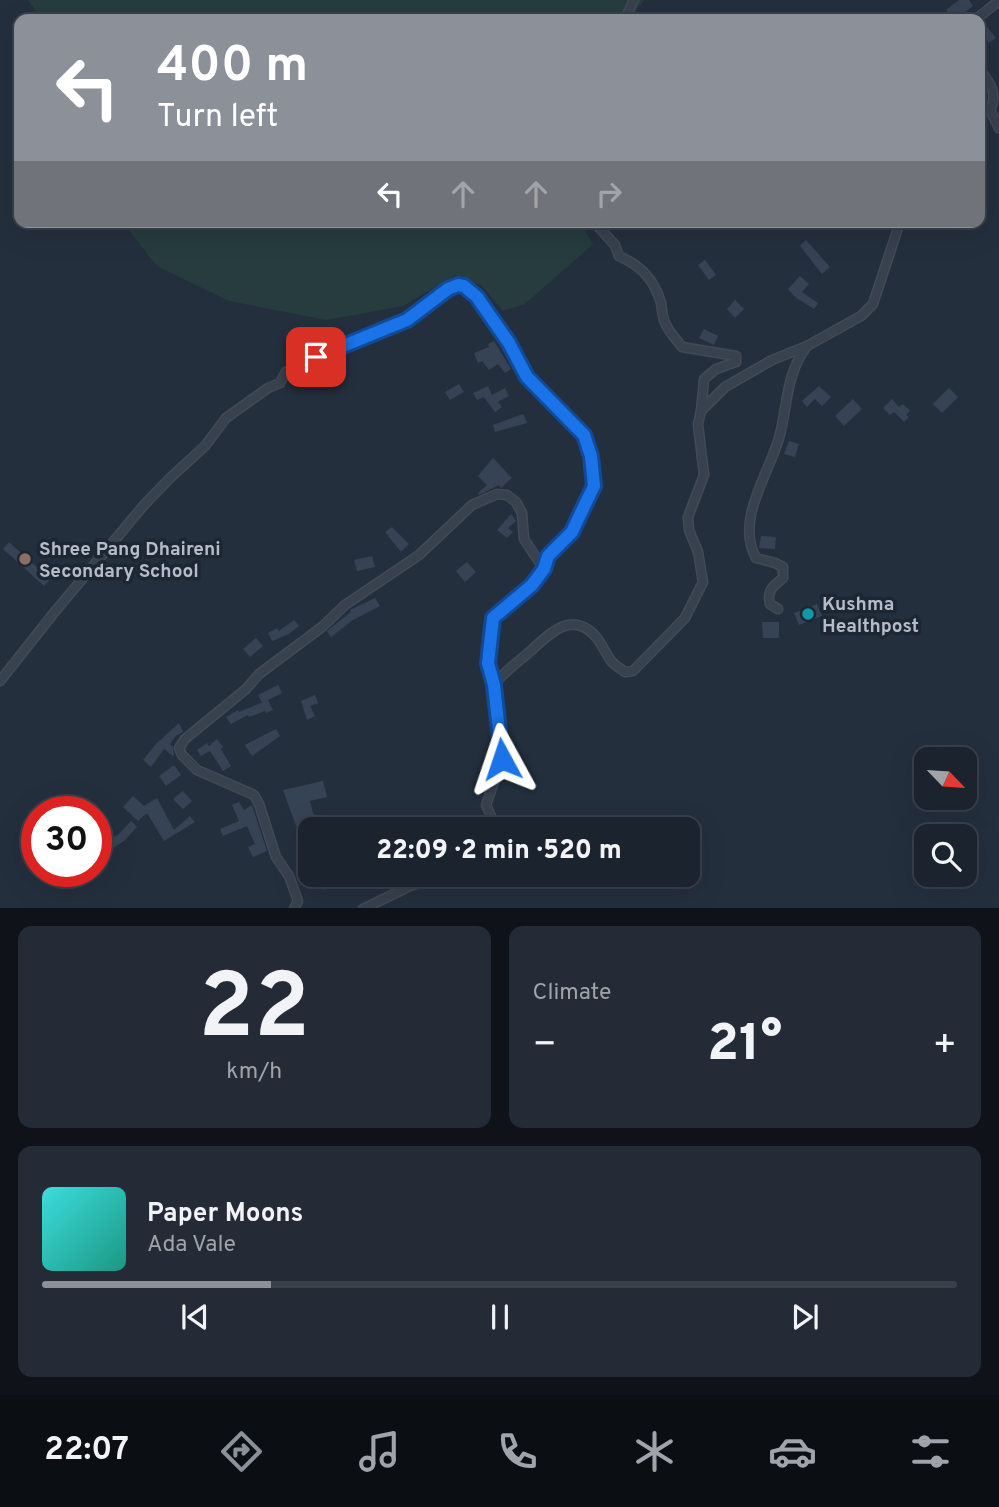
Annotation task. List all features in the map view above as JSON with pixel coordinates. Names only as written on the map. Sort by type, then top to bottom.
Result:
[{"type":"street","points":[[982,14],[999,1]]},
{"type":"street","points":[[985,78],[994,92],[995,100],[990,110],[999,128]]},
{"type":"street","points":[[494,685],[504,672],[549,632],[575,624],[587,628],[597,636],[613,663],[625,672],[633,671],[685,618],[703,582],[688,517],[704,475],[698,424],[704,379],[716,369],[736,362],[736,356],[682,347],[665,323],[662,306],[648,276],[639,266],[619,256],[615,244],[600,228]]},
{"type":"street","points":[[701,411],[725,387],[772,360],[807,346],[861,316],[873,304],[898,228]]},
{"type":"street","points":[[0,681],[145,505],[205,446],[226,418],[268,388],[280,383],[286,372],[332,349],[407,320],[448,289],[464,286],[477,297],[509,343],[527,377],[584,435],[591,456],[594,486],[572,532],[548,556],[544,569],[532,585],[493,618],[488,663],[494,685],[502,759],[486,805],[491,817]]},
{"type":"street","points":[[778,609],[770,604],[769,595],[773,585],[783,578],[783,567],[756,558],[751,548],[750,526],[758,493],[779,439],[791,374],[807,346]]},
{"type":"street","points":[[294,908],[298,901],[296,891],[276,857],[260,804],[254,795],[193,767],[179,748],[185,739],[226,707],[259,674],[316,632],[345,605],[419,555],[472,505],[497,494],[507,495],[516,502],[522,513],[524,539],[544,569]]},
{"type":"street","points":[[363,908],[408,887]]},
{"type":"green space","points":[[28,0],[644,0],[634,14],[37,14]]},
{"type":"green space","points":[[127,228],[584,228],[593,244],[525,304],[503,311],[481,285],[455,275],[403,306],[326,320],[229,301],[157,266]]},
{"type":"building","points":[[959,0],[969,0],[973,6],[963,14],[949,14],[946,10]]},
{"type":"building","points":[[985,24],[996,38],[989,43],[985,38]]},
{"type":"building","points":[[806,240],[830,267],[822,274],[800,246]]},
{"type":"building","points":[[705,260],[716,275],[709,280],[698,265]]},
{"type":"building","points":[[800,276],[809,284],[802,292],[818,303],[814,309],[788,289]]},
{"type":"building","points":[[735,300],[744,309],[735,318],[727,309]]},
{"type":"building","points":[[704,329],[718,336],[714,345],[699,338]]},
{"type":"building","points":[[494,341],[511,369],[505,373],[498,364],[489,370],[482,361],[478,363],[474,353],[489,347],[488,344]]},
{"type":"building","points":[[459,384],[464,392],[450,400],[445,392]]},
{"type":"building","points":[[488,386],[492,395],[505,388],[509,396],[498,402],[502,407],[495,412],[484,397],[477,400],[473,393]]},
{"type":"building","points":[[819,386],[831,397],[822,406],[815,399],[807,407],[802,401]]},
{"type":"building","points":[[949,388],[958,397],[942,413],[933,404]]},
{"type":"building","points":[[853,399],[862,409],[844,426],[835,416]]},
{"type":"building","points":[[892,399],[899,407],[903,404],[910,411],[904,422],[894,412],[890,415],[883,408]]},
{"type":"building","points":[[523,414],[527,423],[495,432],[493,425]]},
{"type":"building","points":[[789,441],[799,444],[795,457],[784,454]]},
{"type":"building","points":[[493,458],[512,478],[501,488],[499,485],[479,495],[487,485],[478,476]]},
{"type":"building","points":[[511,514],[516,521],[508,528],[513,532],[507,538],[497,530]]},
{"type":"building","points":[[392,527],[409,544],[401,552],[385,532]]},
{"type":"building","points":[[761,536],[776,537],[775,549],[759,548]]},
{"type":"building","points":[[9,542],[50,579],[44,586],[3,549]]},
{"type":"building","points":[[372,556],[375,567],[357,571],[354,560]]},
{"type":"building","points":[[467,562],[476,572],[465,582],[456,571]]},
{"type":"building","points":[[375,598],[380,606],[353,620],[331,637],[327,631],[351,612],[350,610]]},
{"type":"building","name":"Kushma Healthpost","points":[[817,604],[822,616],[799,625],[794,613]]},
{"type":"building","points":[[294,620],[299,626],[289,634],[272,641],[268,633],[277,628],[279,631]]},
{"type":"building","points":[[762,622],[779,622],[779,638],[763,638]]},
{"type":"building","points":[[256,638],[263,646],[250,657],[243,649]]},
{"type":"building","points":[[278,685],[282,693],[262,703],[258,695]]},
{"type":"building","points":[[315,695],[318,703],[310,706],[315,716],[307,720],[301,701]]},
{"type":"building","points":[[268,700],[273,710],[266,713],[248,715],[231,724],[226,717],[238,710],[239,712]]},
{"type":"building","points":[[179,723],[183,732],[170,744],[174,757],[164,749],[151,767],[143,760]]},
{"type":"building","points":[[276,729],[280,736],[252,756],[245,745]]},
{"type":"building","points":[[217,739],[231,766],[223,771],[210,751],[201,756],[197,750],[207,743],[209,746]]},
{"type":"building","points":[[174,765],[181,775],[166,786],[159,776]]},
{"type":"building","points":[[323,781],[327,797],[310,801],[314,817],[298,817],[296,826],[283,790]]},
{"type":"building","points":[[183,791],[192,801],[183,809],[173,799]]},
{"type":"building","points":[[133,796],[144,806],[157,798],[174,830],[190,816],[195,822],[164,841],[147,813],[138,821],[123,807]]},
{"type":"building","points":[[239,802],[244,810],[252,805],[267,851],[253,857],[248,847],[255,844],[247,826],[223,836],[220,829],[239,821],[232,805]]},
{"type":"building","points":[[131,821],[137,827],[112,849],[112,838]]},
{"type":"place","name":"Shree Pang Dhaireni Secondary School","points":[[25,559]]},
{"type":"place","name":"Kushma Healthpost","points":[[808,614]]},
{"type":"route","points":[[316,357],[407,320],[448,289],[464,286],[477,297],[509,343],[527,377],[584,435],[591,456],[594,486],[572,532],[548,556],[544,569],[532,585],[493,618],[488,663],[494,685],[502,759]]}]
